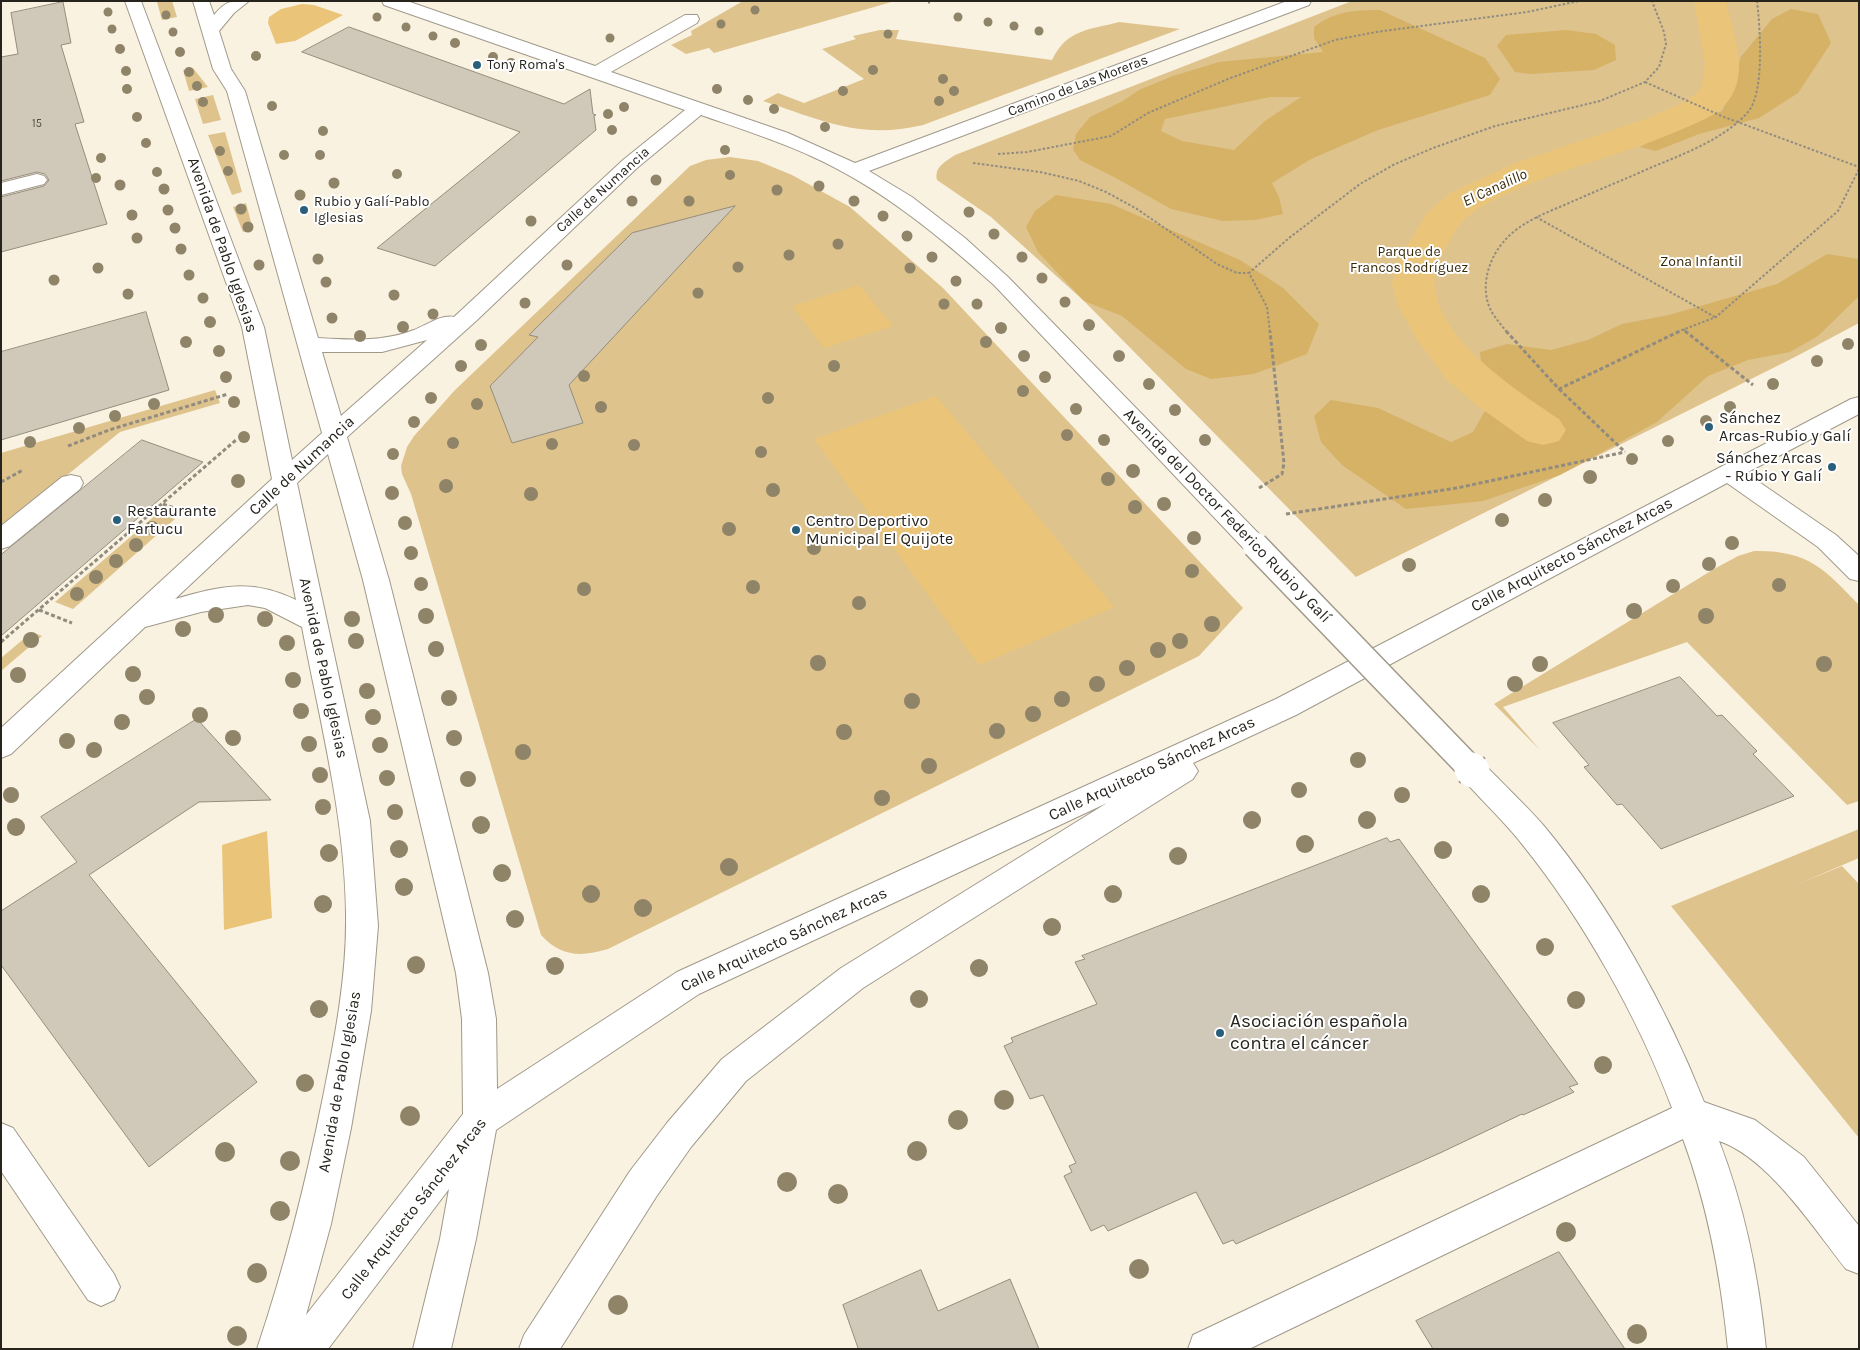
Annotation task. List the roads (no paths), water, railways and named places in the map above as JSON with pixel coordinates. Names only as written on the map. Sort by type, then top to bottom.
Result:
[{"type":"street","name":"Avenida de Pablo Iglesias","points":[[133,1],[253,326],[312,621],[355,820],[362,928],[355,1017],[328,1160],[304,1263],[276,1349]]},
{"type":"street","points":[[201,1],[222,69],[236,91],[310,344],[376,580],[472,972],[479,1019],[480,1120],[458,1239],[432,1349]]},
{"type":"street","points":[[210,30],[228,9],[241,1]]},
{"type":"street","name":"Avenida del Doctor Federico Rubio y Galí","points":[[390,1],[782,137],[854,170],[881,185],[931,220],[1001,281],[1473,771],[1539,843],[1605,939],[1656,1034],[1693,1116],[1720,1198],[1736,1263],[1747,1349]]},
{"type":"street","name":"Camino de Las Moreras","points":[[854,170],[1303,1]]},
{"type":"street","points":[[596,73],[691,19]]},
{"type":"street","name":"Calle de Numancia","points":[[1,746],[335,434],[468,316],[630,164],[698,108]]},
{"type":"street","points":[[1,189],[37,180]]},
{"type":"street","name":"Calle de Numancia","points":[[310,344],[352,347],[374,346],[406,340],[468,316]]},
{"type":"street","name":"Calle Arquitecto Sánchez Arcas","points":[[304,1349],[480,1120],[688,983],[1286,707],[1859,404]]},
{"type":"street","points":[[1728,472],[1827,541],[1859,572]]},
{"type":"street","points":[[1,540],[70,483]]},
{"type":"street","name":"Calle de Numancia","points":[[138,619],[222,597],[258,596],[276,601],[312,621]]},
{"type":"street","name":"Calle Arquitecto Sánchez Arcas","points":[[538,1349],[643,1184],[679,1135],[734,1070],[852,978],[1286,707]]},
{"type":"street","points":[[1207,1349],[1693,1116],[1743,1132],[1791,1170],[1859,1256]]},
{"type":"street","points":[[1,1140],[100,1287]]},
{"type":"waterway","name":"El Canalillo","points":[[1543,430],[1480,386],[1447,352],[1425,318],[1415,295],[1413,280],[1417,262],[1441,221],[1458,205],[1470,198],[1532,170],[1638,134],[1692,111],[1710,101],[1719,86],[1722,75],[1720,50],[1710,1]]},
{"type":"place","name":"Tony Roma's","points":[[477,65]]},
{"type":"place","name":"Rubio y Galí-Pablo Iglesias","points":[[304,210]]},
{"type":"place","name":"Sánchez Arcas-Rubio y Galí","points":[[1709,427]]},
{"type":"place","name":"Sánchez Arcas - Rubio Y Galí","points":[[1832,467]]},
{"type":"place","name":"Restaurante Fartucu","points":[[117,520]]},
{"type":"place","name":"Centro Deportivo Municipal El Quijote","points":[[796,530]]},
{"type":"place","name":"Asociación española contra el cáncer","points":[[1220,1033]]},
{"type":"park label","name":"Parque de Francos Rodríguez","points":[[1409,260]]},
{"type":"park label","name":"Zona Infantil","points":[[1701,262]]}]
